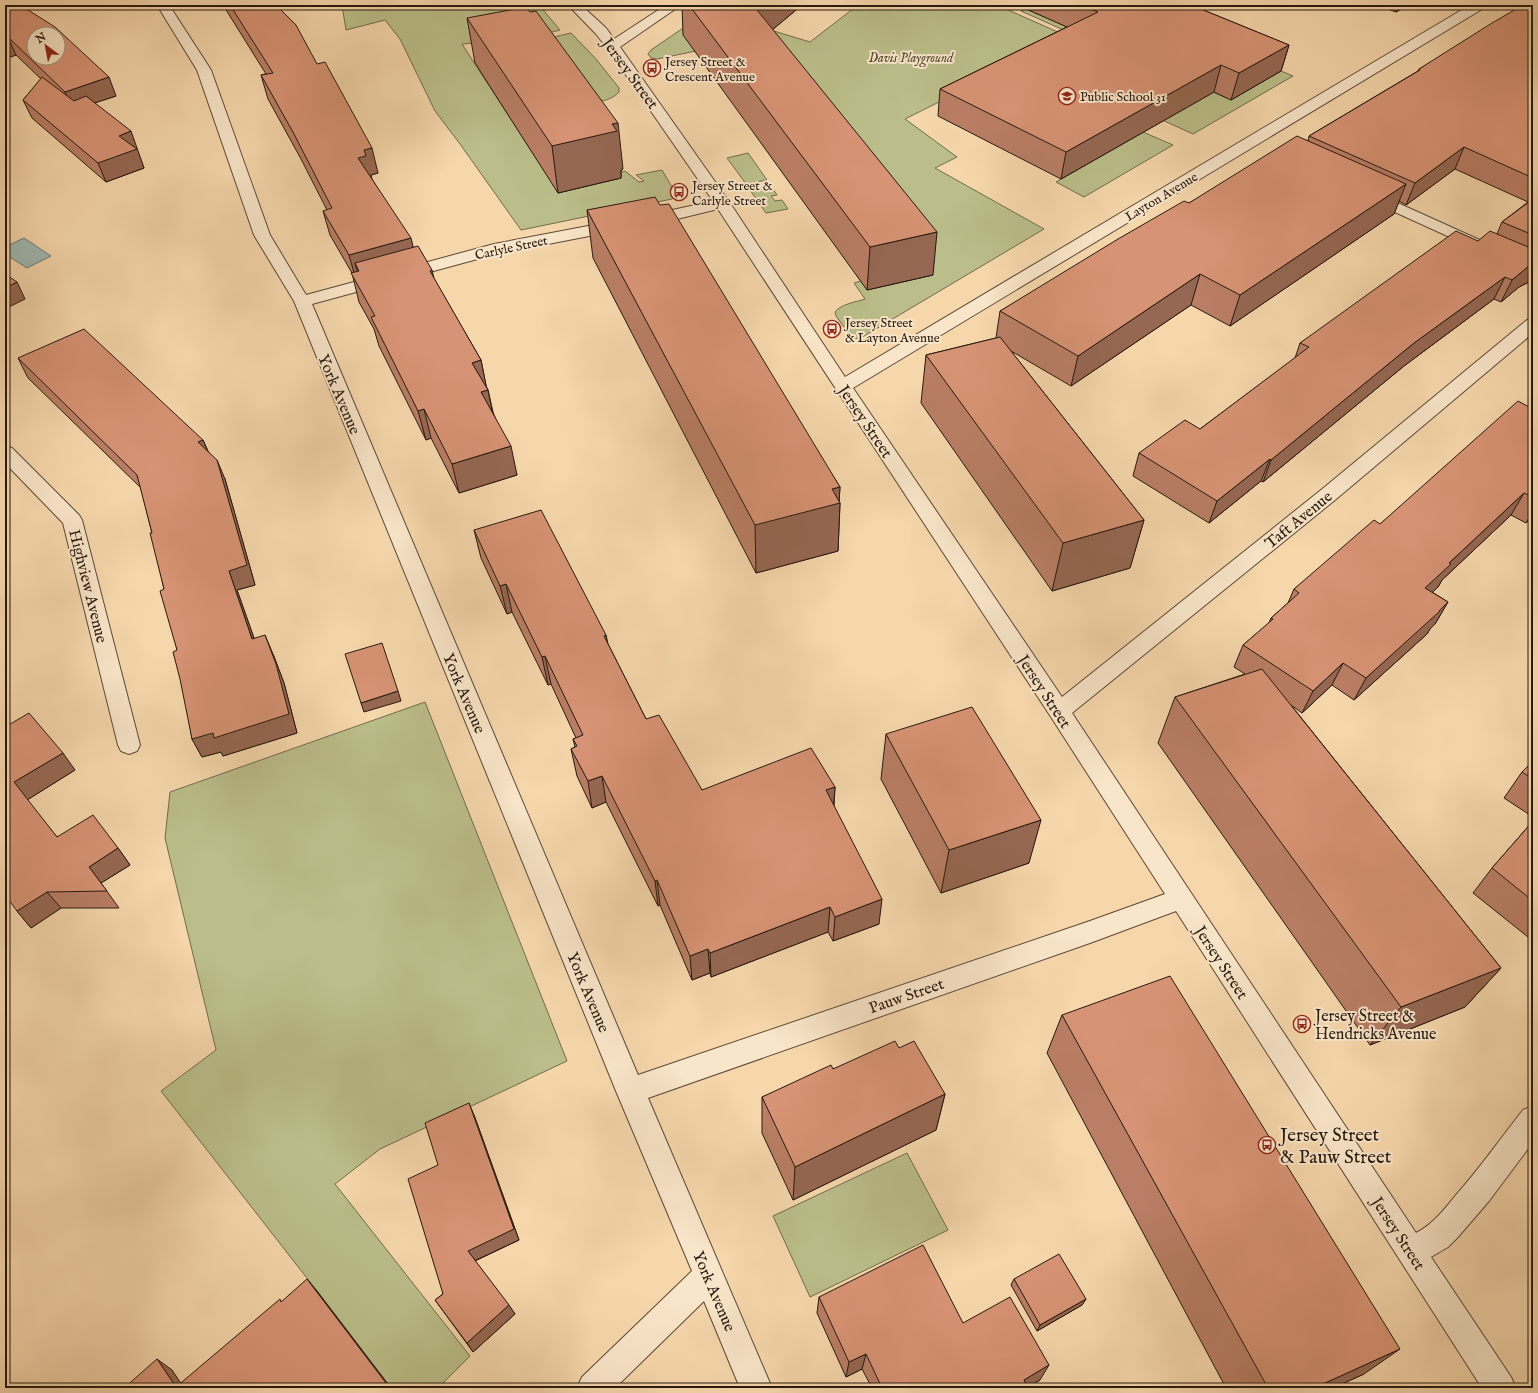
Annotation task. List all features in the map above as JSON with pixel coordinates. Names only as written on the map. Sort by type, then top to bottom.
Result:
[{"type":"street","name":"York Avenue","points":[[163,5],[204,70],[262,235],[302,301],[630,1091],[756,1388]]},
{"type":"street","name":"Jersey Street","points":[[574,5],[601,31],[613,46],[722,203],[1059,711],[1180,899],[1500,1388]]},
{"type":"street","points":[[613,46],[675,5]]},
{"type":"street","name":"Layton Avenue","points":[[843,386],[1479,5]]},
{"type":"street","points":[[1251,142],[1268,149]]},
{"type":"street","points":[[1358,191],[1533,270]]},
{"type":"street","name":"Carlyle Street","points":[[302,301],[494,249],[677,214],[722,203]]},
{"type":"street","name":"Taft Avenue","points":[[1059,711],[1086,691],[1328,495],[1533,324]]},
{"type":"street","name":"Highview Avenue","points":[[5,452],[72,520],[129,745]]},
{"type":"street","name":"Pauw Street","points":[[630,1091],[1180,899]]},
{"type":"street","points":[[1411,1252],[1438,1237],[1448,1227],[1479,1191],[1533,1119]]},
{"type":"street","points":[[593,1388],[709,1275]]},
{"type":"green space","points":[[342,5],[539,5],[560,30],[525,39],[462,44],[558,192],[621,178],[618,173],[625,171],[639,182],[644,181],[636,175],[662,170],[676,194],[672,199],[521,230],[435,111],[400,39],[385,20],[346,30]]},
{"type":"green space","name":"Davis Playground","points":[[858,5],[997,5],[1069,37],[905,119],[957,157],[935,168],[1044,229],[859,339],[851,337],[836,316],[835,312],[845,305],[865,299],[854,283],[861,281],[696,51],[657,59],[651,58],[648,54],[651,50],[708,11],[810,42]]},
{"type":"green space","points":[[1026,9],[1117,49],[1113,52],[1021,11]]},
{"type":"green space","points":[[571,33],[596,59],[619,88],[619,92],[613,97],[607,100],[592,103],[541,40]]},
{"type":"green space","points":[[1281,71],[1293,76],[1193,134],[1149,114],[1199,86],[1231,100]]},
{"type":"green space","points":[[1143,132],[1173,145],[1084,197],[1056,182]]},
{"type":"green space","points":[[748,153],[767,180],[746,184],[727,158]]},
{"type":"green space","points":[[771,186],[777,195],[771,196],[775,201],[782,200],[788,209],[766,213],[750,190]]},
{"type":"green space","points":[[425,702],[567,1061],[380,1149],[335,1184],[470,1356],[438,1388],[391,1388],[161,1091],[216,1050],[165,838],[170,792]]},
{"type":"green space","points":[[907,1153],[948,1230],[810,1297],[773,1216]]},
{"type":"water","points":[[24,238],[51,256],[27,268],[5,254],[5,247]]},
{"type":"building","points":[[5,5],[20,5],[53,26],[26,26],[26,54],[8,37],[5,38]]},
{"type":"building","points":[[230,5],[276,5],[296,25],[317,64],[325,62],[372,148],[364,150],[366,156],[358,158],[411,238],[349,255],[323,211],[332,208],[294,134],[261,75],[273,73]]},
{"type":"building","points":[[689,5],[753,5],[937,232],[870,247]]},
{"type":"building","points":[[1080,5],[1191,5],[1289,45],[1239,73],[1221,65],[1066,152],[940,89],[1098,12]]},
{"type":"building","points":[[1523,5],[1533,5],[1533,178],[1464,147],[1415,183],[1309,136],[1420,70],[1419,69]]},
{"type":"building","points":[[526,7],[530,12],[536,11],[618,123],[612,124],[617,131],[552,146],[467,18]]},
{"type":"building","points":[[66,37],[109,77],[65,92],[38,66],[66,66]]},
{"type":"building","points":[[42,77],[74,101],[86,96],[131,131],[119,136],[137,149],[98,163],[23,100]]},
{"type":"building","points":[[1297,136],[1406,184],[1240,295],[1200,274],[1078,356],[1000,311],[1118,239],[1184,201],[1189,203]]},
{"type":"building","points":[[655,197],[660,205],[669,204],[840,487],[832,489],[840,503],[755,525],[587,210]]},
{"type":"building","points":[[1533,199],[1533,235],[1502,222]]},
{"type":"building","points":[[1456,231],[1478,241],[1490,231],[1533,249],[1533,264],[1512,280],[1505,277],[1414,343],[1271,460],[1270,459],[1217,501],[1139,453],[1185,420],[1200,429],[1309,347],[1300,343]]},
{"type":"building","points":[[418,246],[432,270],[430,271],[481,360],[472,363],[488,390],[481,392],[511,446],[452,464],[424,409],[418,411],[371,317],[375,316],[351,273],[359,271],[355,263]]},
{"type":"building","points":[[5,274],[17,282],[5,288]]},
{"type":"building","points":[[84,329],[203,440],[198,442],[217,460],[247,565],[229,571],[252,639],[265,635],[276,664],[289,714],[214,738],[213,733],[192,739],[173,652],[177,650],[160,591],[164,589],[150,533],[152,533],[137,475],[18,358]]},
{"type":"building","points":[[1000,337],[1144,520],[1063,543],[926,355]]},
{"type":"building","points":[[1518,401],[1531,408],[1533,406],[1533,497],[1524,493],[1449,563],[1451,564],[1425,588],[1448,602],[1366,678],[1343,663],[1313,691],[1243,645],[1273,619],[1271,618],[1299,593],[1294,589],[1374,520],[1380,524]]},
{"type":"building","points":[[541,510],[606,635],[604,636],[646,719],[659,715],[702,790],[811,748],[835,787],[826,790],[882,899],[835,917],[830,907],[710,953],[708,949],[690,956],[657,880],[655,881],[602,776],[588,781],[571,749],[577,746],[573,739],[583,735],[545,656],[542,657],[506,584],[500,586],[474,530]]},
{"type":"building","points":[[382,643],[398,691],[361,703],[345,654]]},
{"type":"building","points":[[1262,669],[1501,968],[1401,1007],[1175,697]]},
{"type":"building","points":[[972,707],[1041,820],[949,850],[886,734]]},
{"type":"building","points":[[29,713],[63,753],[14,782],[57,837],[93,815],[118,848],[89,867],[107,891],[47,892],[17,911],[5,895],[5,727]]},
{"type":"building","points":[[1533,761],[1533,779],[1522,772]]},
{"type":"building","points":[[1533,821],[1533,901],[1492,868]]},
{"type":"building","points":[[1170,976],[1400,1349],[1314,1388],[1268,1388],[1062,1015]]},
{"type":"building","points":[[895,1041],[899,1048],[914,1041],[945,1094],[795,1167],[762,1097],[831,1065],[833,1069]]},
{"type":"building","points":[[469,1103],[514,1229],[468,1251],[509,1305],[467,1343],[435,1300],[443,1294],[408,1179],[438,1165],[425,1123]]},
{"type":"building","points":[[923,1245],[963,1323],[1010,1297],[1049,1365],[1024,1380],[1028,1388],[882,1388],[866,1354],[849,1362],[819,1297]]},
{"type":"building","points":[[1059,1254],[1086,1299],[1040,1325],[1014,1279]]},
{"type":"building","points":[[307,1279],[389,1387],[388,1388],[124,1388],[157,1359],[176,1387],[280,1299],[281,1302]]},
{"type":"place","name":"Jersey Street & Crescent Avenue","points":[[652,68]]},
{"type":"place","name":"Public School 31","points":[[1067,96]]},
{"type":"place","name":"Jersey Street & Carlyle Street","points":[[679,192]]},
{"type":"place","name":"Jersey Street & Layton Avenue","points":[[832,329]]},
{"type":"place","name":"Jersey Street & Hendricks Avenue","points":[[1302,1024]]},
{"type":"place","name":"Jersey Street & Pauw Street","points":[[1267,1145]]}]
